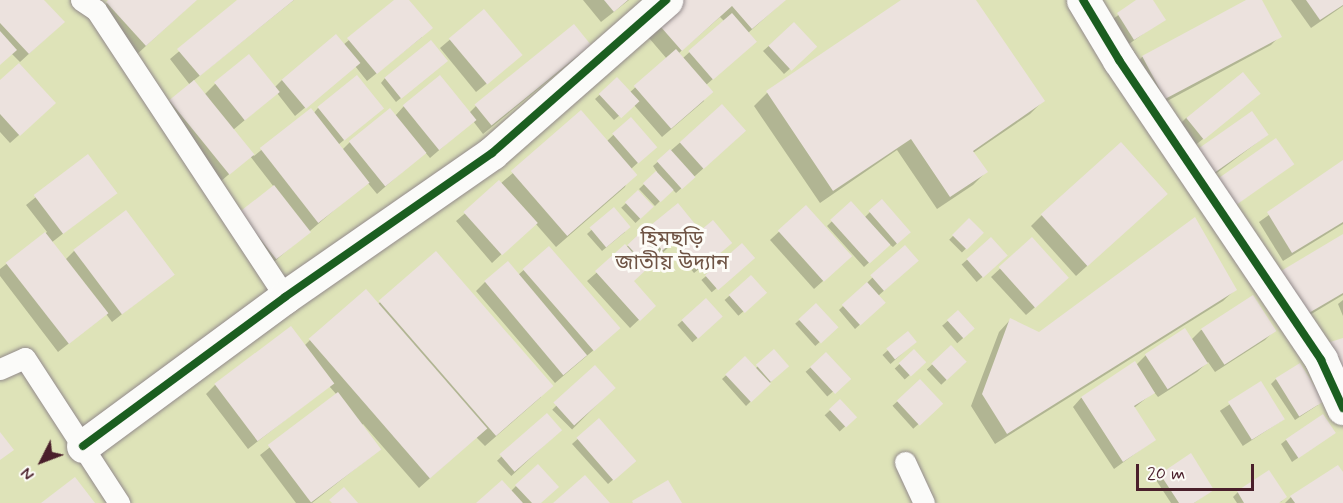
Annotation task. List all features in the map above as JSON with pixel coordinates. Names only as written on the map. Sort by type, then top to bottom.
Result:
[{"type":"street","points":[[83,446],[285,297],[492,153],[666,0]]},
{"type":"street","points":[[1083,0],[1119,60],[1321,360],[1343,408]]},
{"type":"lane","points":[[81,0],[96,10],[285,297]]},
{"type":"lane","points":[[0,369],[25,358],[119,503]]},
{"type":"lane","points":[[905,462],[924,503]]},
{"type":"green space","name":"হিমছড়ি জাতীয় উদ্যান","points":[[0,0],[1343,0],[1343,503],[0,503]]},
{"type":"building","points":[[0,0],[44,0],[65,22],[29,54],[0,23]]},
{"type":"building","points":[[108,0],[197,0],[146,46],[106,2]]},
{"type":"building","points":[[237,0],[294,0],[200,76],[177,49]]},
{"type":"building","points":[[394,0],[409,0],[433,28],[377,74],[347,38]]},
{"type":"building","points":[[604,0],[628,0],[614,12]]},
{"type":"building","points":[[674,0],[786,0],[752,29],[732,6],[682,51],[653,18]]},
{"type":"building","points":[[901,0],[976,0],[1045,101],[973,151],[988,172],[950,197],[911,139],[833,191],[766,91]]},
{"type":"building","points":[[1136,0],[1153,0],[1166,20],[1134,40],[1117,13]]},
{"type":"building","points":[[1246,0],[1262,0],[1282,37],[1165,99],[1142,56]]},
{"type":"building","points":[[1306,0],[1343,0],[1343,5],[1320,20]]},
{"type":"building","points":[[484,9],[523,55],[487,85],[449,39]]},
{"type":"building","points":[[732,13],[757,42],[713,80],[688,51]]},
{"type":"building","points":[[794,22],[817,47],[792,71],[768,46]]},
{"type":"building","points":[[574,24],[591,45],[492,126],[475,105]]},
{"type":"building","points":[[0,31],[17,50],[0,65]]},
{"type":"building","points":[[336,34],[360,63],[306,109],[282,80]]},
{"type":"building","points":[[431,40],[448,61],[401,99],[384,78]]},
{"type":"building","points":[[676,49],[713,92],[671,129],[634,86]]},
{"type":"building","points":[[249,54],[280,92],[245,120],[214,82]]},
{"type":"building","points":[[19,63],[56,103],[20,136],[0,114],[0,80]]},
{"type":"building","points":[[1243,72],[1261,94],[1204,140],[1186,118]]},
{"type":"building","points":[[357,75],[384,108],[344,141],[317,107]]},
{"type":"building","points":[[440,75],[477,120],[439,150],[403,105]]},
{"type":"building","points":[[617,77],[640,101],[621,118],[599,94]]},
{"type":"building","points":[[194,80],[254,155],[230,175],[169,100]]},
{"type":"building","points":[[722,104],[746,131],[704,169],[680,142]]},
{"type":"building","points":[[311,108],[369,183],[318,223],[260,148]]},
{"type":"building","points":[[390,108],[427,153],[385,186],[349,141]]},
{"type":"building","points":[[581,110],[637,175],[567,236],[511,171]]},
{"type":"building","points":[[1252,111],[1269,135],[1214,173],[1197,149]]},
{"type":"building","points":[[631,117],[657,147],[638,164],[612,133]]},
{"type":"building","points":[[1276,138],[1294,164],[1230,209],[1212,183]]},
{"type":"building","points":[[1121,142],[1168,194],[1088,266],[1041,214]]},
{"type":"building","points":[[670,149],[695,177],[682,189],[657,161]]},
{"type":"building","points":[[88,154],[117,193],[63,234],[34,195]]},
{"type":"building","points":[[1343,160],[1343,222],[1292,253],[1267,212]]},
{"type":"building","points":[[656,171],[674,190],[661,202],[643,183]]},
{"type":"building","points":[[499,180],[538,223],[502,255],[463,212]]},
{"type":"building","points":[[274,185],[311,232],[276,259],[239,212]]},
{"type":"building","points":[[638,190],[654,207],[641,219],[625,202]]},
{"type":"building","points":[[882,199],[911,232],[897,244],[868,211]]},
{"type":"building","points":[[851,201],[890,245],[870,264],[830,220]]},
{"type":"building","points":[[678,203],[695,224],[662,250],[645,229]]},
{"type":"building","points":[[806,205],[852,256],[824,282],[778,230]]},
{"type":"building","points":[[614,207],[631,227],[606,247],[589,228]]},
{"type":"building","points":[[126,210],[175,275],[122,314],[73,250]]},
{"type":"building","points":[[1195,217],[1237,290],[1007,434],[982,394],[1010,318],[1039,332]]},
{"type":"building","points":[[969,218],[984,233],[967,250],[952,235]]},
{"type":"building","points":[[713,220],[732,243],[701,269],[682,246]]},
{"type":"building","points":[[45,232],[108,313],[69,344],[6,263]]},
{"type":"building","points":[[639,234],[662,258],[650,269],[627,245]]},
{"type":"building","points":[[1343,234],[1343,293],[1302,317],[1276,274]]},
{"type":"building","points":[[991,237],[1008,256],[983,278],[966,259]]},
{"type":"building","points":[[1032,237],[1069,278],[1035,308],[999,267]]},
{"type":"building","points":[[742,243],[755,258],[718,290],[705,275]]},
{"type":"building","points":[[625,244],[647,269],[634,281],[656,306],[640,321],[595,271]]},
{"type":"building","points":[[905,245],[919,261],[884,291],[870,275]]},
{"type":"building","points":[[549,246],[621,328],[594,351],[523,269]]},
{"type":"building","points":[[436,251],[553,386],[496,436],[379,301]]},
{"type":"building","points":[[508,261],[587,355],[563,375],[484,281]]},
{"type":"building","points":[[751,275],[767,293],[745,313],[729,295]]},
{"type":"building","points":[[867,282],[886,303],[860,326],[842,305]]},
{"type":"building","points":[[366,289],[487,429],[430,478],[309,339]]},
{"type":"building","points":[[1253,295],[1276,331],[1224,365],[1201,329]]},
{"type":"building","points":[[706,298],[723,317],[698,339],[681,320]]},
{"type":"building","points":[[816,303],[839,327],[821,344],[798,319]]},
{"type":"building","points":[[958,310],[975,329],[964,339],[947,320]]},
{"type":"building","points":[[291,326],[334,384],[258,441],[214,384]]},
{"type":"building","points":[[1185,328],[1208,363],[1168,389],[1145,354]]},
{"type":"building","points":[[908,331],[917,342],[895,360],[886,349]]},
{"type":"building","points":[[1343,338],[1343,398],[1327,343]]},
{"type":"building","points":[[951,345],[967,362],[947,380],[931,363]]},
{"type":"building","points":[[774,349],[789,366],[771,382],[756,365]]},
{"type":"building","points":[[914,349],[926,362],[911,376],[899,363]]},
{"type":"building","points":[[826,352],[851,379],[835,394],[810,367]]},
{"type":"building","points":[[745,356],[771,384],[751,402],[725,374]]},
{"type":"building","points":[[1135,361],[1155,393],[1134,406],[1156,440],[1123,462],[1081,397]]},
{"type":"building","points":[[1300,363],[1324,401],[1299,417],[1275,378]]},
{"type":"building","points":[[595,365],[616,388],[574,426],[553,402]]},
{"type":"building","points":[[920,379],[943,404],[920,426],[897,401]]},
{"type":"building","points":[[1261,381],[1285,419],[1252,440],[1228,402]]},
{"type":"building","points":[[338,392],[381,450],[311,502],[268,445]]},
{"type":"building","points":[[840,399],[857,417],[846,428],[829,409]]},
{"type":"building","points":[[547,413],[562,430],[515,472],[499,454]]},
{"type":"building","points":[[1323,414],[1336,433],[1299,458],[1286,439]]},
{"type":"building","points":[[599,418],[636,461],[614,481],[576,438]]},
{"type":"building","points":[[0,432],[14,450],[0,460]]},
{"type":"building","points":[[1191,453],[1214,490],[1194,503],[1179,503],[1160,474]]},
{"type":"building","points":[[538,464],[559,487],[541,503],[532,503],[515,485]]},
{"type":"building","points":[[1338,465],[1343,472],[1343,503],[1295,503],[1290,496]]},
{"type":"building","points":[[1269,470],[1287,497],[1279,503],[1244,503],[1237,491]]},
{"type":"building","points":[[585,475],[610,503],[553,503]]},
{"type":"building","points":[[75,477],[95,503],[41,503]]},
{"type":"building","points":[[502,480],[523,503],[476,503]]},
{"type":"building","points":[[668,480],[682,503],[633,503],[632,501]]},
{"type":"building","points":[[344,487],[358,503],[332,503],[329,500]]},
{"type":"cycle path","points":[[83,446],[285,297],[492,153],[666,0]]},
{"type":"cycle path","points":[[1083,0],[1119,60],[1321,360],[1343,408]]}]
